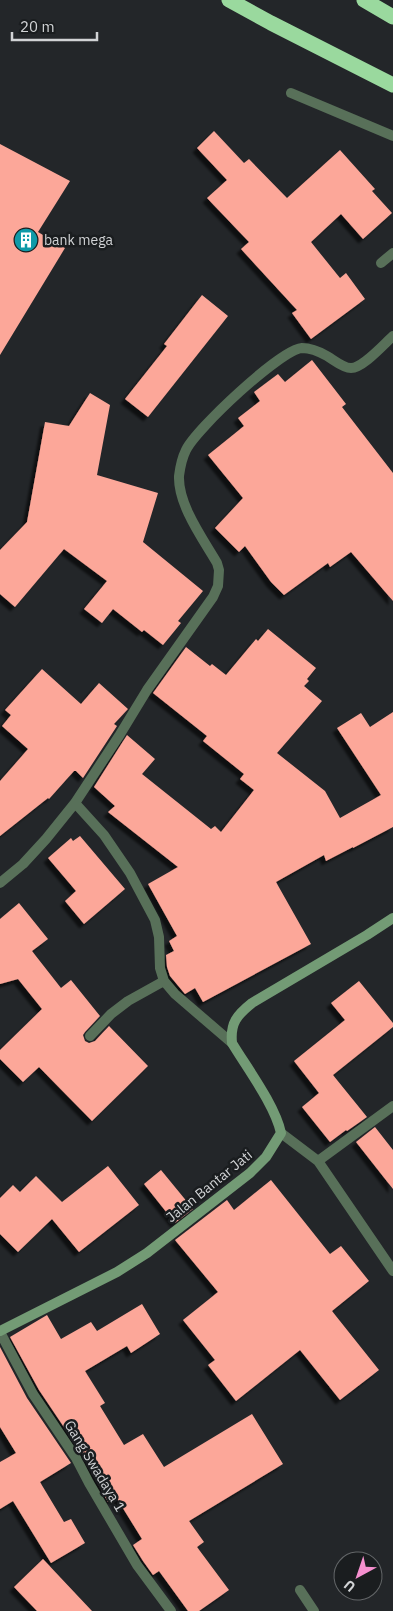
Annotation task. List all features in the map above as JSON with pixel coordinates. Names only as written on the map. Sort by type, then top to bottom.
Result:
[{"type":"highway","points":[[229,0],[393,85]]},
{"type":"highway","points":[[364,0],[393,17]]},
{"type":"street","points":[[290,93],[393,136]]},
{"type":"street","points":[[381,263],[393,253]]},
{"type":"street","points":[[0,883],[23,864],[76,802],[147,690],[205,611],[218,586],[219,570],[217,563],[190,517],[182,496],[179,477],[186,450],[198,434],[235,397],[291,352],[302,348],[311,349],[345,367],[352,368],[364,362],[393,336]]},
{"type":"street","points":[[76,802],[104,835],[130,873],[155,920],[159,937],[160,968],[164,981],[174,994],[232,1043],[272,1108],[279,1122],[281,1133],[318,1161],[393,1271]]},
{"type":"street","points":[[232,1043],[231,1032],[235,1020],[252,1003],[368,935],[393,918]]},
{"type":"street","points":[[90,1036],[128,1001],[164,981]]},
{"type":"street","points":[[318,1161],[393,1106]]},
{"type":"street","name":"Jalan Bantar Jati","points":[[0,1332],[117,1272],[147,1253],[250,1173],[266,1157],[281,1133]]},
{"type":"street","name":"Gang Swadaya 1","points":[[0,1332],[33,1394],[76,1458],[88,1483],[137,1565],[170,1611]]},
{"type":"street","points":[[300,1590],[314,1611]]},
{"type":"building","points":[[214,131],[244,163],[249,159],[287,198],[340,150],[375,189],[372,191],[392,213],[363,239],[341,214],[311,242],[340,278],[346,273],[365,299],[311,339],[292,313],[297,310],[241,249],[249,242],[207,198],[227,180],[197,148]]},
{"type":"building","name":"bank mega","points":[[0,144],[70,181],[38,232],[65,248],[0,355]]},
{"type":"building","points":[[202,295],[228,316],[148,417],[125,399],[167,346],[164,344]]},
{"type":"building","points":[[312,360],[346,404],[342,407],[393,473],[393,601],[351,552],[330,567],[328,563],[284,595],[271,582],[245,546],[239,552],[215,528],[243,498],[208,455],[244,426],[238,418],[260,401],[254,392],[278,374],[285,382]]},
{"type":"building","points":[[90,393],[110,405],[97,475],[158,493],[143,542],[203,591],[178,621],[181,623],[163,645],[144,630],[142,632],[113,609],[102,623],[84,609],[107,581],[64,549],[15,607],[0,594],[0,550],[27,522],[45,422],[69,426]]},
{"type":"building","points":[[268,629],[316,668],[304,686],[322,701],[277,753],[325,791],[340,818],[381,795],[337,728],[361,713],[370,727],[393,712],[393,827],[326,861],[324,855],[276,882],[311,944],[203,1002],[195,988],[185,994],[170,976],[166,955],[174,951],[169,941],[177,936],[148,884],[178,867],[108,812],[115,806],[94,787],[127,735],[155,759],[142,774],[211,829],[215,826],[221,832],[254,790],[240,779],[244,774],[203,741],[207,736],[153,693],[186,647],[210,666],[212,664],[226,675],[256,639],[258,641]]},
{"type":"building","points":[[42,669],[81,704],[99,683],[128,709],[114,724],[117,726],[83,778],[74,771],[49,799],[0,836],[0,781],[28,749],[2,726],[11,715],[5,710]]},
{"type":"building","points":[[80,836],[125,889],[84,924],[65,901],[76,891],[48,858],[71,838],[73,841]]},
{"type":"building","points":[[19,903],[48,939],[32,951],[61,988],[71,980],[100,1016],[83,1035],[85,1041],[89,1043],[95,1041],[109,1026],[148,1066],[92,1121],[39,1067],[23,1082],[0,1059],[0,1050],[42,1009],[18,979],[0,984],[0,919]]},
{"type":"building","points":[[359,981],[393,1023],[393,1027],[333,1075],[367,1117],[330,1142],[302,1107],[319,1093],[294,1061],[345,1020],[331,1003]]},
{"type":"building","points":[[375,1127],[393,1150],[393,1189],[356,1142]]},
{"type":"building","points":[[108,1166],[139,1205],[79,1252],[52,1219],[18,1252],[0,1234],[0,1198],[13,1185],[20,1192],[36,1176],[62,1202]]},
{"type":"building","points":[[161,1170],[193,1209],[175,1223],[144,1184]]},
{"type":"building","points":[[271,1180],[330,1254],[341,1246],[369,1281],[332,1311],[379,1370],[340,1400],[300,1350],[236,1401],[208,1365],[215,1360],[183,1320],[218,1292],[175,1240],[227,1200],[234,1210]]},
{"type":"building","points":[[142,1304],[160,1334],[131,1353],[127,1346],[85,1371],[105,1403],[100,1406],[124,1445],[143,1434],[164,1467],[252,1414],[283,1464],[189,1521],[204,1542],[197,1547],[229,1590],[199,1611],[188,1611],[159,1571],[153,1575],[143,1561],[133,1545],[142,1539],[116,1497],[108,1502],[82,1454],[39,1390],[10,1337],[47,1315],[61,1339],[91,1322],[97,1331]]},
{"type":"building","points":[[0,1347],[27,1398],[71,1463],[40,1482],[64,1522],[71,1519],[85,1543],[51,1563],[13,1501],[0,1509],[0,1462],[16,1453],[0,1427]]},
{"type":"building","points":[[43,1559],[92,1611],[37,1611],[14,1587]]},
{"type":"place","name":"bank mega","points":[[26,240]]}]
